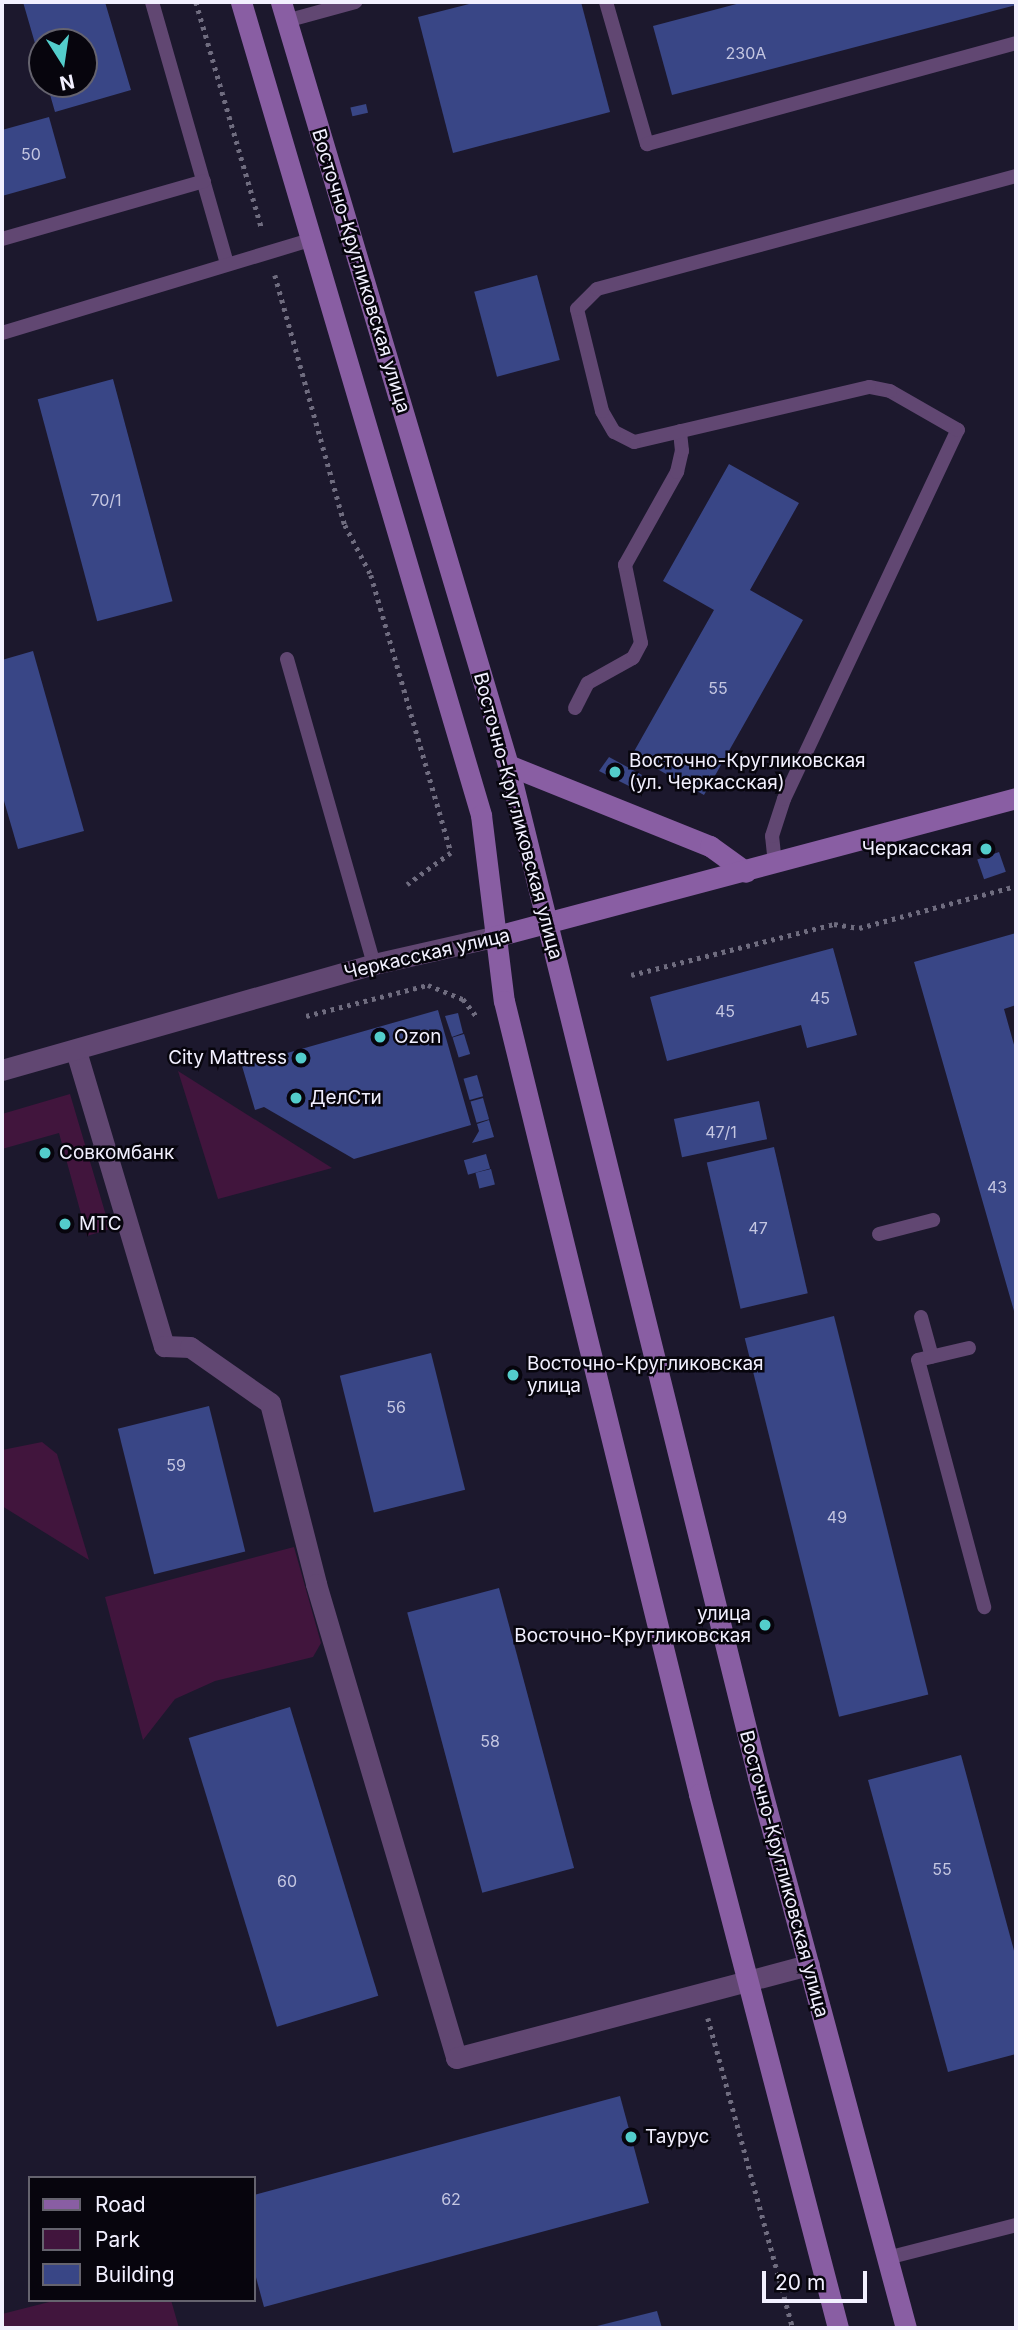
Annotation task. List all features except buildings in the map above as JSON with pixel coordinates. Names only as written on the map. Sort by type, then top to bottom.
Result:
[{"type":"street","name":"Восточно-Кругликовская улица","points":[[241,2],[481,815],[487,844],[493,937],[508,1018],[602,1405],[838,2328]]},
{"type":"street","name":"Восточно-Кругликовская улица","points":[[284,11],[508,765],[751,1751],[906,2328]]},
{"type":"street","points":[[508,765],[710,846],[746,872]]},
{"type":"street","name":"Черкасская улица","points":[[2,1070],[374,964],[547,926],[1016,798]]},
{"type":"street","points":[[76,1051],[163,1346],[190,1347],[270,1403],[316,1584],[456,2059],[808,1965]]},
{"type":"lane","points":[[152,2],[227,263]]},
{"type":"lane","points":[[284,11],[355,2]]},
{"type":"lane","points":[[606,2],[647,144],[1016,43]]},
{"type":"lane","points":[[775,864],[772,836],[784,799],[958,430],[890,391],[869,387],[634,442],[614,432],[601,411],[577,309],[597,289],[1016,176]]},
{"type":"lane","points":[[2,239],[204,181]]},
{"type":"lane","points":[[2,333],[227,263],[311,240]]},
{"type":"lane","points":[[575,708],[588,683],[633,658],[641,642],[625,565],[677,472],[682,452],[680,431]]},
{"type":"lane","points":[[287,659],[374,964]]},
{"type":"lane","points":[[879,1234],[933,1220]]},
{"type":"lane","points":[[922,1317],[932,1357]]},
{"type":"lane","points":[[969,1348],[918,1360],[985,1607]]},
{"type":"lane","points":[[887,2258],[1016,2224]]},
{"type":"path","points":[[196,2],[345,525],[371,575],[451,853],[407,885]]},
{"type":"path","points":[[631,975],[834,924],[859,928],[1016,886]]},
{"type":"path","points":[[295,1019],[428,985],[463,999],[482,1023]]},
{"type":"path","points":[[701,1992],[793,2328]]},
{"type":"green space","points":[[178,1071],[332,1168],[218,1199]]},
{"type":"green space","points":[[70,1094],[110,1229],[87,1236],[59,1133],[2,1149],[2,1114]]},
{"type":"green space","points":[[42,1442],[57,1454],[89,1560],[2,1506],[2,1450]]},
{"type":"green space","points":[[294,1547],[321,1643],[313,1657],[215,1681],[175,1699],[143,1740],[105,1597]]},
{"type":"green space","points":[[49,2302],[172,2302],[179,2328],[2,2328],[2,2314]]},
{"type":"place","name":"Восточно-Кругликовская (ул. Черкасская)","points":[[615,772]]},
{"type":"place","name":"Черкасская","points":[[986,849]]},
{"type":"place","name":"Ozon","points":[[380,1037]]},
{"type":"place","name":"City Mattress","points":[[301,1058]]},
{"type":"place","name":"ДелСти","points":[[296,1098]]},
{"type":"place","name":"Совкомбанк","points":[[45,1153]]},
{"type":"place","name":"МТС","points":[[65,1224]]},
{"type":"place","name":"Восточно-Кругликовская улица","points":[[513,1375]]},
{"type":"place","name":"улица Восточно-Кругликовская","points":[[765,1625]]},
{"type":"place","name":"Таурус","points":[[631,2137]]}]
